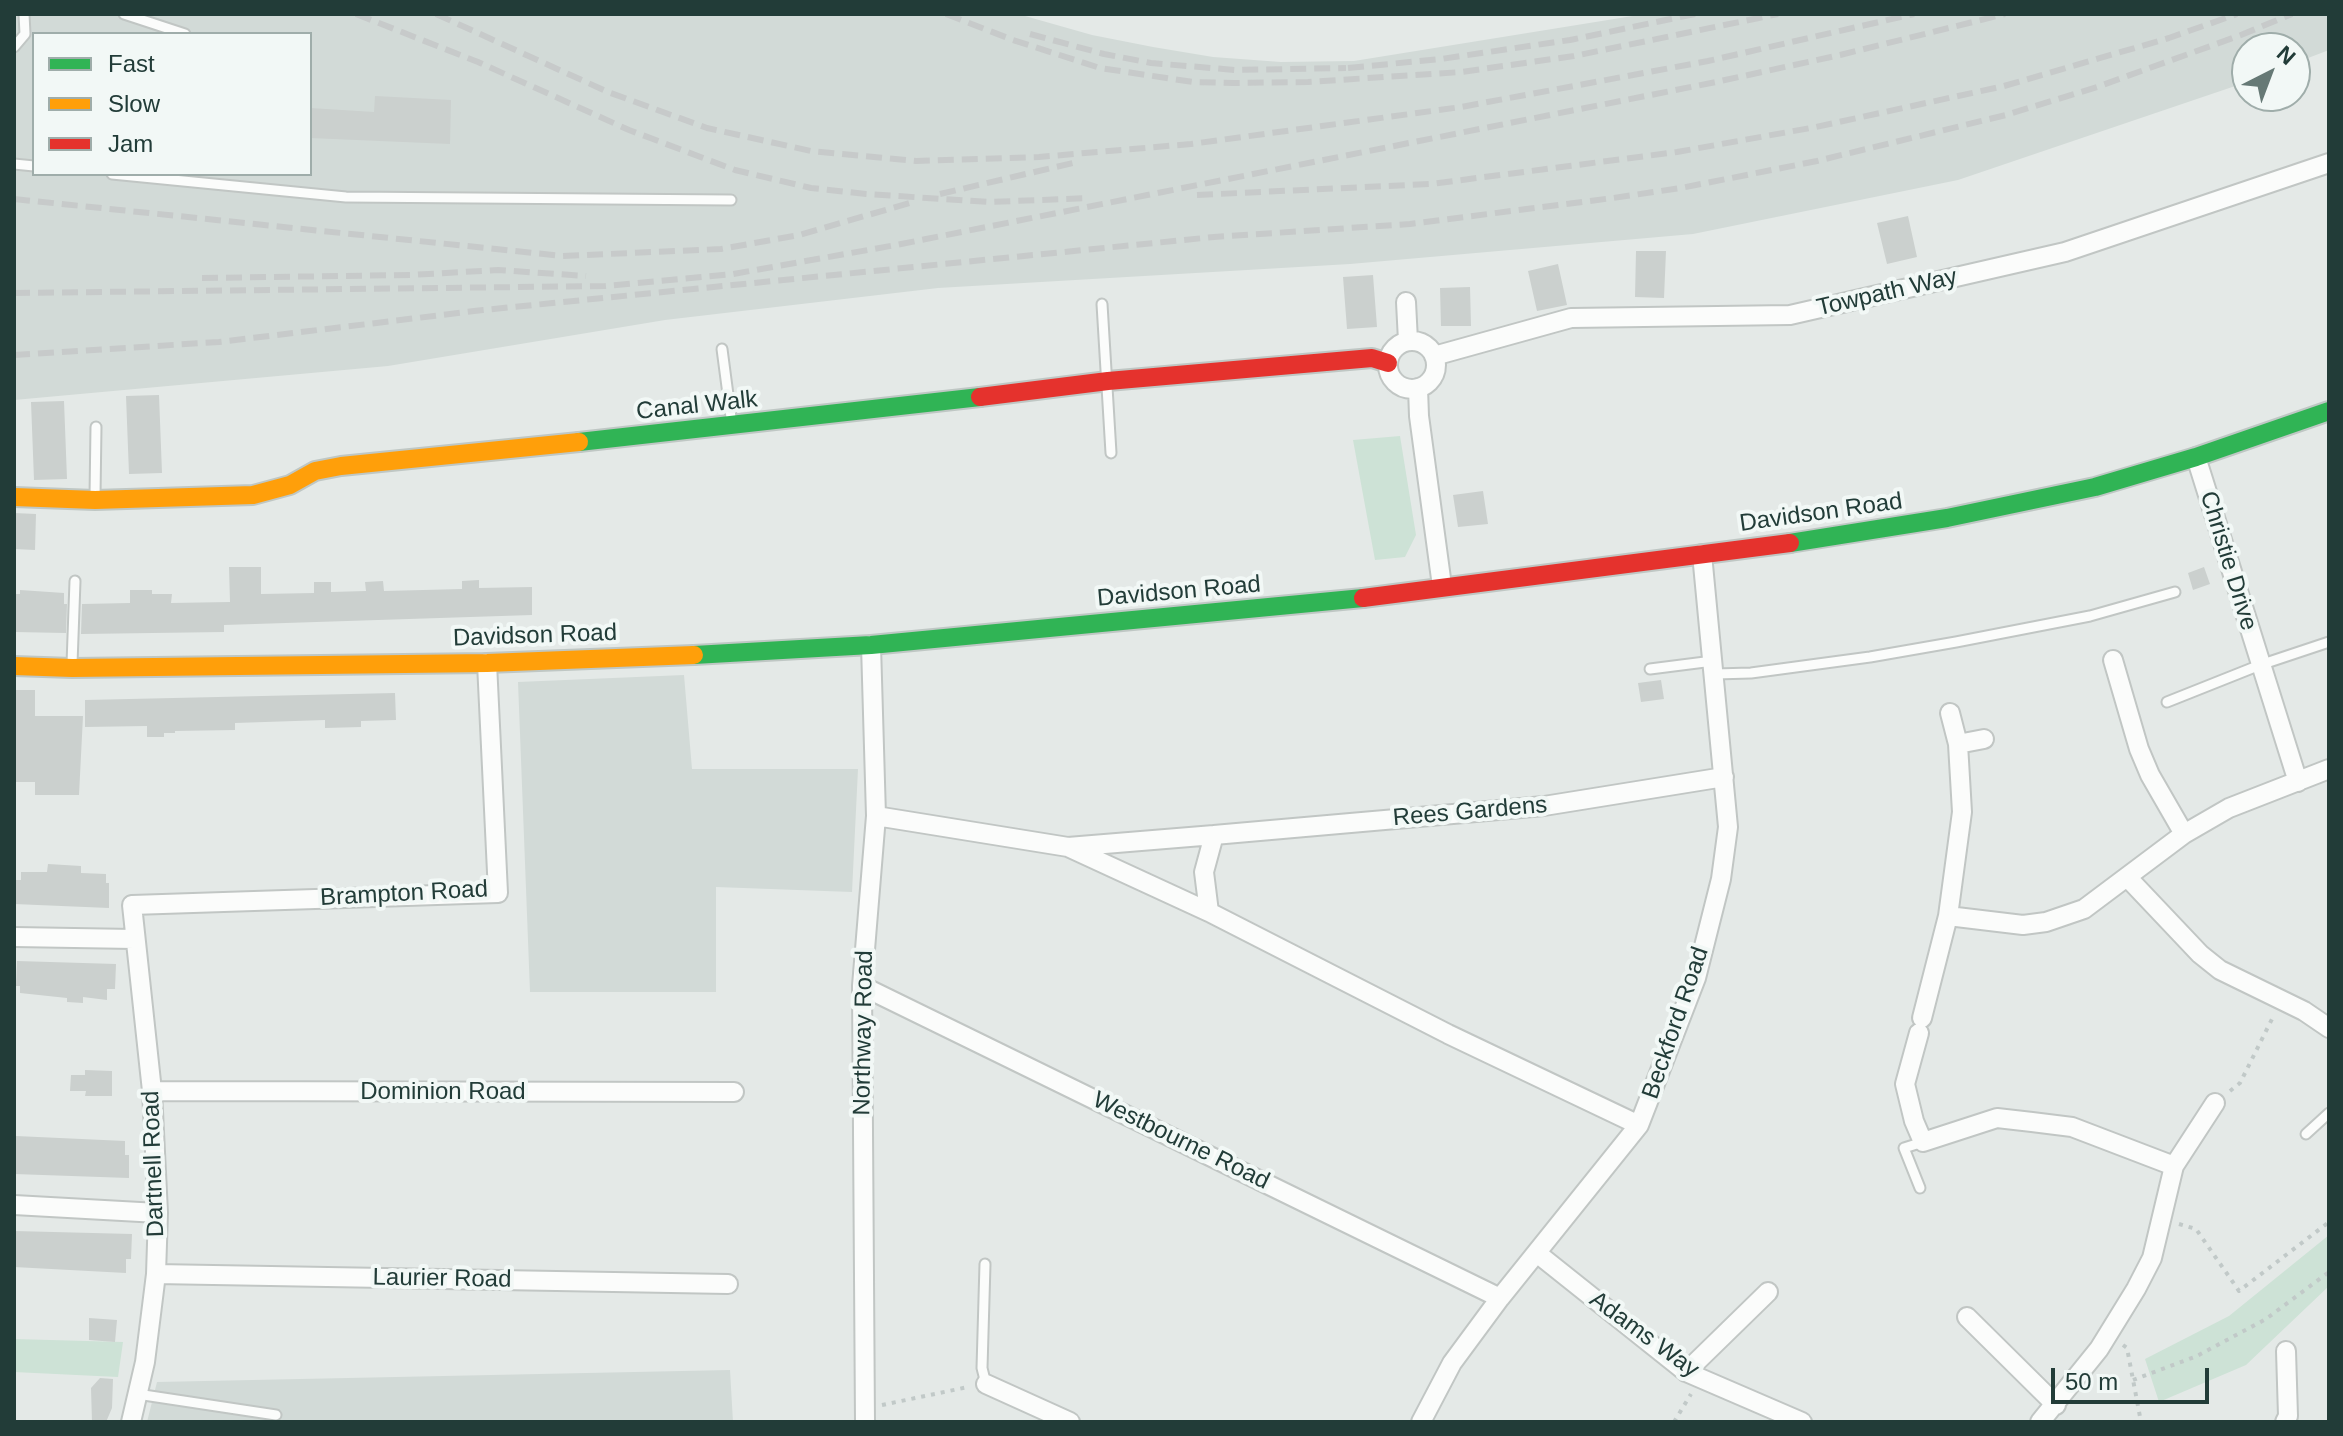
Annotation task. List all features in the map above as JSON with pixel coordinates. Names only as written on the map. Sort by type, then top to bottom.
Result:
[{"type":"street","name":"Towpath Way","points":[[1434,356],[1571,318],[1790,315],[2065,252],[2329,163]]},
{"type":"street","points":[[1406,302],[1408,341]]},
{"type":"street","points":[[1408,341],[1423,344],[1434,356],[1436,364],[1433,376],[1418,388],[1410,389],[1396,383],[1388,363],[1394,349],[1408,341]]},
{"type":"street","name":"Canal Walk","points":[[14,497],[95,500],[253,495],[290,485],[315,471],[341,466],[732,427],[1108,381],[1372,358],[1388,363]]},
{"type":"street","points":[[1418,388],[1442,586]]},
{"type":"street","name":"Davidson Road","points":[[14,666],[487,663],[871,645],[1312,604],[1840,537],[1947,518],[2095,487],[2196,457],[2329,411]]},
{"type":"street","name":"Christie Drive","points":[[2196,457],[2298,782]]},
{"type":"street","name":"Beckford Road","points":[[1421,1422],[1452,1363],[1500,1298],[1639,1125],[1696,978],[1721,879],[1728,827],[1702,554]]},
{"type":"street","name":"Northway Road","points":[[864,1415],[862,986],[876,816],[871,645]]},
{"type":"street","points":[[2113,660],[2139,749],[2150,775],[2184,834]]},
{"type":"street","name":"Brampton Road","points":[[132,905],[498,893],[487,663]]},
{"type":"street","points":[[1950,713],[1958,744],[1962,812],[1948,916],[1905,1084],[1923,1142],[1997,1118],[2020,1120],[2072,1127],[2174,1166]]},
{"type":"street","points":[[1958,744],[1984,739]]},
{"type":"street","points":[[1948,916],[2023,925],[2046,922],[2084,909],[2184,834],[2229,808],[2329,769]]},
{"type":"street","name":"Rees Gardens","points":[[876,816],[1068,847],[1544,806],[1724,777]]},
{"type":"street","points":[[1209,912],[1204,872],[1214,835]]},
{"type":"street","name":"Rees Gardens","points":[[1068,847],[1209,912],[1448,1034],[1639,1125]]},
{"type":"street","points":[[2128,878],[2200,954],[2220,970],[2304,1011],[2329,1028]]},
{"type":"street","name":"Dartnell Road","points":[[131,1422],[145,1362],[156,1274],[158,1213],[152,1091],[132,905]]},
{"type":"street","points":[[14,937],[134,939]]},
{"type":"street","name":"Westbourne Road","points":[[862,986],[1500,1298]]},
{"type":"street","name":"Dominion Road","points":[[152,1091],[734,1092]]},
{"type":"street","points":[[2040,1422],[2107,1336],[2152,1258],[2174,1166],[2215,1103]]},
{"type":"street","points":[[14,1205],[158,1213]]},
{"type":"street","name":"Adams Way","points":[[1538,1254],[1694,1375],[1802,1422]]},
{"type":"street","name":"Laurier Road","points":[[156,1274],[728,1284]]},
{"type":"street","points":[[1694,1375],[1768,1292]]},
{"type":"street","points":[[1967,1317],[2056,1405]]},
{"type":"street","points":[[2285,1422],[2288,1416],[2286,1351]]},
{"type":"street","points":[[986,1384],[1070,1422]]},
{"type":"lane","points":[[14,47],[25,34],[24,14]]},
{"type":"lane","points":[[124,14],[179,32]]},
{"type":"lane","points":[[132,176],[346,197],[731,200]]},
{"type":"lane","points":[[1102,304],[1111,453]]},
{"type":"lane","points":[[722,349],[732,427]]},
{"type":"lane","points":[[95,500],[96,427]]},
{"type":"lane","points":[[72,668],[75,581]]},
{"type":"lane","points":[[1650,669],[1714,668],[1751,673],[1855,659],[2090,616],[2175,592]]},
{"type":"lane","points":[[2167,702],[2329,642]]},
{"type":"lane","points":[[2306,1134],[2329,1113]]},
{"type":"lane","points":[[1920,1188],[1904,1148],[1923,1142]]},
{"type":"lane","points":[[985,1264],[982,1368],[986,1384]]},
{"type":"lane","points":[[137,1394],[276,1415]]},
{"type":"path","points":[[2215,1103],[2240,1083],[2281,1001]]},
{"type":"path","points":[[2162,1218],[2196,1229],[2239,1291],[2329,1222]]},
{"type":"path","points":[[2133,1380],[2197,1356],[2266,1319],[2329,1272]]},
{"type":"path","points":[[2107,1336],[2127,1348],[2141,1422]]},
{"type":"path","points":[[1674,1422],[1694,1375]]},
{"type":"path","points":[[864,1415],[986,1384]]},
{"type":"shaded area","points":[[14,14],[1018,14],[1092,35],[1153,47],[1213,57],[1281,62],[1354,61],[1645,14],[2329,14],[2329,50],[2311,57],[2311,32],[2231,32],[2231,87],[1958,180],[1693,234],[1350,264],[938,288],[665,320],[388,366],[14,400]]},
{"type":"shaded area","points":[[684,675],[692,769],[858,769],[852,892],[716,887],[716,992],[530,992],[518,682]]},
{"type":"shaded area","points":[[730,1370],[733,1422],[147,1422],[157,1382]]},
{"type":"green space","points":[[1400,436],[1416,535],[1405,557],[1375,560],[1353,440]]},
{"type":"green space","points":[[2329,1235],[2329,1286],[2246,1365],[2159,1402],[2145,1359],[2229,1316]]},
{"type":"green space","points":[[14,1339],[123,1342],[118,1377],[14,1372]]},
{"type":"building","points":[[375,96],[451,100],[450,144],[312,138],[312,108],[374,112]]},
{"type":"building","points":[[1908,216],[1917,257],[1887,264],[1877,223]]},
{"type":"building","points":[[1636,251],[1666,251],[1664,298],[1635,297]]},
{"type":"building","points":[[1558,264],[1567,305],[1537,311],[1528,271]]},
{"type":"building","points":[[1373,275],[1377,327],[1347,329],[1343,277]]},
{"type":"building","points":[[1470,287],[1471,326],[1441,326],[1440,288]]},
{"type":"building","points":[[159,395],[162,473],[129,474],[126,396]]},
{"type":"building","points":[[64,401],[67,479],[34,480],[31,402]]},
{"type":"building","points":[[1483,491],[1488,524],[1458,527],[1453,495]]},
{"type":"building","points":[[14,513],[36,514],[35,550],[14,549]]},
{"type":"building","points":[[229,567],[261,567],[261,594],[314,593],[314,582],[331,582],[331,592],[366,591],[365,582],[383,581],[384,591],[462,589],[462,581],[479,580],[479,588],[532,587],[532,615],[224,625],[224,632],[81,634],[82,604],[130,603],[130,590],[172,594],[171,603],[230,602]]},
{"type":"building","points":[[2204,567],[2210,584],[2193,590],[2188,573]]},
{"type":"building","points":[[20,590],[64,593],[64,604],[67,604],[66,633],[14,632],[14,594],[20,594]]},
{"type":"building","points":[[1661,680],[1664,699],[1641,702],[1638,683]]},
{"type":"building","points":[[14,690],[35,690],[35,716],[83,716],[79,795],[35,795],[35,782],[14,782]]},
{"type":"building","points":[[395,693],[396,720],[361,721],[361,727],[325,728],[325,720],[235,723],[235,730],[175,731],[164,733],[164,737],[147,737],[147,726],[85,727],[85,700]]},
{"type":"building","points":[[48,864],[81,866],[81,873],[106,874],[109,908],[14,904],[14,880],[21,880],[21,872],[47,872]]},
{"type":"building","points":[[17,961],[116,964],[115,989],[107,989],[107,1000],[83,997],[83,1003],[67,1002],[67,998],[20,993],[20,986],[16,986]]},
{"type":"building","points":[[85,1070],[112,1071],[112,1096],[85,1096],[86,1091],[70,1091],[71,1075],[85,1075]]},
{"type":"building","points":[[16,1136],[125,1141],[125,1155],[129,1155],[129,1178],[14,1174]]},
{"type":"building","points":[[14,1231],[132,1234],[131,1259],[126,1259],[126,1273],[14,1267]]},
{"type":"building","points":[[89,1318],[117,1320],[115,1342],[89,1340]]},
{"type":"building","points":[[100,1378],[113,1379],[112,1408],[106,1422],[92,1422],[91,1388]]},
{"type":"railway","points":[[356,14],[478,62],[629,130],[735,170],[811,188],[866,194],[990,202],[1089,198]]},
{"type":"railway","points":[[436,14],[608,92],[707,128],[811,151],[916,161],[1039,157],[1191,144],[1461,107],[1708,61],[1914,14]]},
{"type":"railway","points":[[946,14],[1100,68],[1193,82],[1234,83],[1308,82],[1461,72],[1574,56],[1778,14]]},
{"type":"railway","points":[[1348,68],[1441,59],[1570,40],[1695,14]]},
{"type":"railway","points":[[14,293],[605,286],[733,274],[896,245],[1716,82],[2005,14]]},
{"type":"railway","points":[[1197,195],[1431,184],[1677,152],[1816,127],[2004,86],[2169,38],[2237,14]]},
{"type":"railway","points":[[14,355],[219,342],[483,310],[1214,237],[1410,224],[1681,188],[1817,161],[2006,115],[2097,87],[2292,14]]},
{"type":"railway","points":[[1030,34],[1151,63],[1235,70],[1346,68]]},
{"type":"railway","points":[[940,194],[1073,163]]},
{"type":"railway","points":[[14,199],[563,256],[721,249],[799,235],[913,202]]},
{"type":"railway","points":[[202,278],[411,275],[498,270],[586,276]]},
{"type":"traffic: fast","points":[[579,442],[980,397]]},
{"type":"traffic: fast","points":[[1790,543],[1947,518],[2095,487],[2196,457],[2329,411]]},
{"type":"traffic: fast","points":[[694,655],[871,645],[1363,598]]},
{"type":"traffic: slow","points":[[14,497],[95,500],[253,495],[290,485],[315,471],[341,466],[579,442]]},
{"type":"traffic: slow","points":[[14,666],[487,663],[694,655]]},
{"type":"traffic: jam","points":[[980,397],[1108,381],[1372,358],[1388,363]]},
{"type":"traffic: jam","points":[[1363,598],[1790,543]]}]
